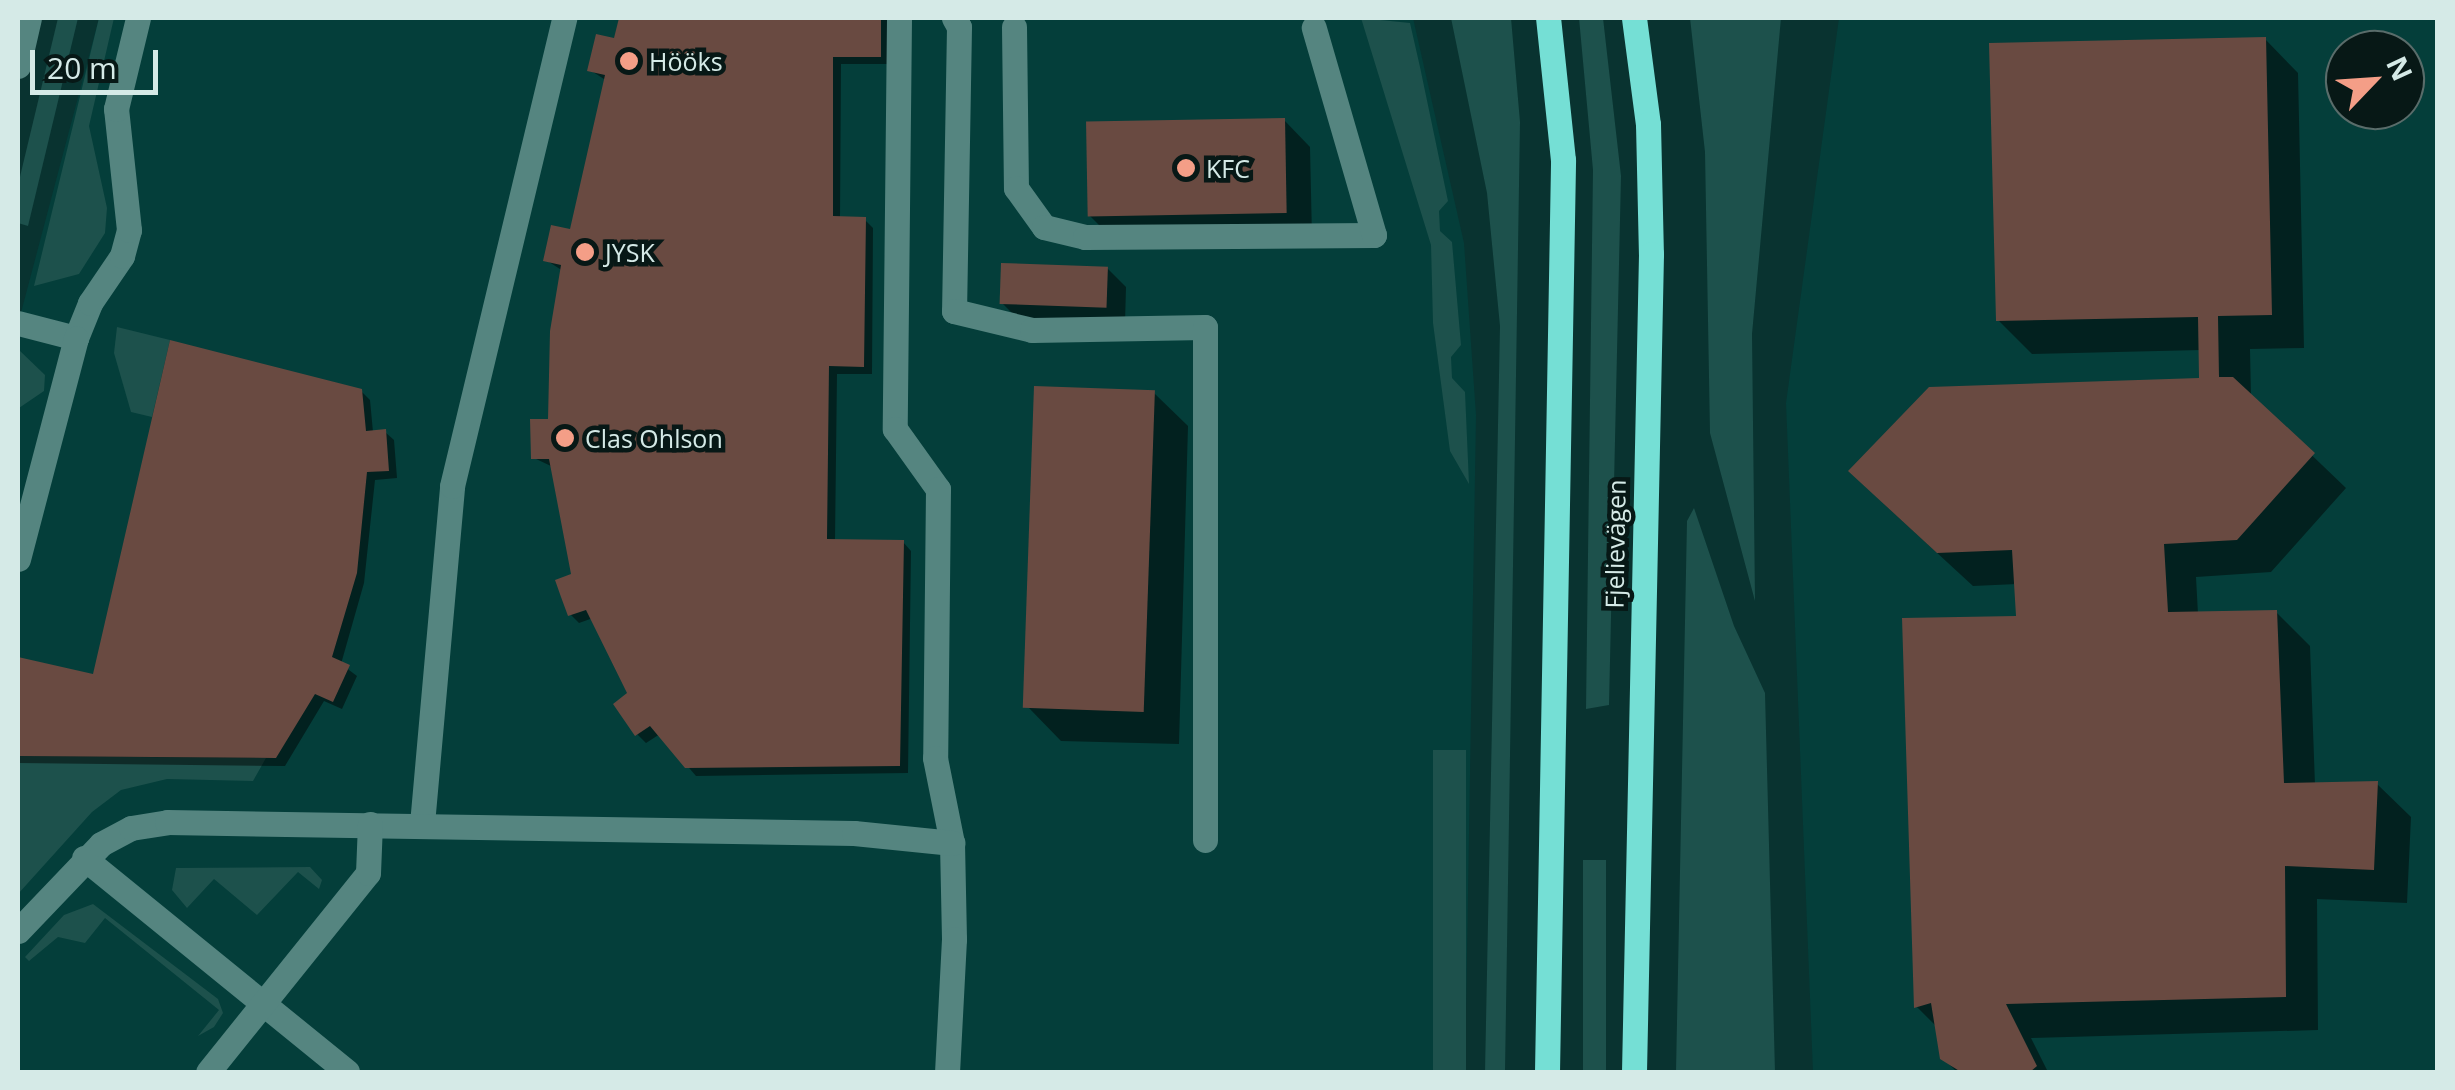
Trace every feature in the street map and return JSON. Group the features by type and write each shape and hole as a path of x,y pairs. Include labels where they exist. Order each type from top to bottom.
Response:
{"main road":[{"path":"1547,1072 1563,160 1548,18"},
{"name":"Fjelievägen","path":"1634,18 1648,124 1651,254 1634,1072"}],"street":[{"path":"18,66 30,18"},
{"path":"18,559 76,338 126,243 116,109 138,18"},
{"path":"422,824 452,486 564,18"},
{"path":"899,18 894,430 938,489 936,758 952,843 947,1072"},
{"path":"954,18 959,27 954,311 1032,330 1206,327 1205,840"},
{"path":"1014,27 1016,188 1044,227 1085,237 1374,235 1314,28"},
{"path":"18,323 76,338"},
{"path":"18,932 84,858 116,835 147,824 422,824 854,833 952,843"},
{"path":"208,1072 368,873 370,824"},
{"path":"84,858 347,1072"}],"shaded area":[{"path":"99,18 1413,18 1464,243 1476,415 1465,1072 18,1072 18,324"},
{"path":"1839,18 2437,18 2437,1072 1813,1072 1786,403"}],"green space":[{"path":"58,18 78,18 28,226 18,223 18,185"},
{"path":"99,18 114,18 89,126 107,208 105,233 79,274 34,286"},
{"path":"1361,18 1410,23 1448,201 1439,211 1440,231 1452,242 1461,345 1451,357 1452,378 1465,392 1469,484 1450,451 1433,323 1431,245"},
{"path":"1451,18 1511,18 1520,122 1505,1072 1485,1072 1500,326 1487,193"},
{"path":"1579,18 1603,18 1621,176 1609,705 1586,709 1593,170"},
{"path":"1690,18 1781,18 1752,334 1755,601 1710,433 1705,152"},
{"path":"117,327 170,340 152,417 131,412 114,353"},
{"path":"18,349 45,375 44,391 19,408"},
{"path":"1694,508 1734,626 1765,693 1775,1072 1676,1072 1687,521"},
{"path":"1433,750 1466,750 1466,1072 1433,1072"},
{"path":"18,756 266,758 253,781 167,779 121,790 92,812 18,894"},
{"path":"1583,860 1606,860 1606,1072 1583,1072"},
{"path":"310,867 322,880 319,889 298,872 257,915 214,879 187,908 172,890 176,868"},
{"path":"93,904 218,999 223,1013 214,1027 198,1036 219,1010 105,918 85,943 58,937 29,961 25,957 64,915"}],"building":[{"path":"619,18 881,18 881,57 833,57 833,216 866,217 864,367 829,366 827,539 904,540 900,766 685,768 650,726 635,736 613,704 627,693 586,610 568,616 555,580 571,574 549,459 531,459 530,419 548,419 550,331 561,265 543,261 551,225 570,229 605,75 587,71 596,34 614,38"},
{"path":"2266,37 2272,315 2218,316 2219,377 2233,377 2315,453 2237,540 2164,544 2168,612 2277,610 2284,783 2378,781 2374,870 2285,866 2286,997 2006,1004 2037,1066 2030,1072 1961,1072 1940,1059 1931,1003 1914,1008 1902,618 2016,616 2012,550 1937,553 1848,471 1929,387 2199,378 2198,317 1996,321 1989,43"},
{"name":"KFC","path":"1285,118 1287,213 1088,216 1086,121"},
{"path":"1001,263 1108,267 1107,308 1000,304"},
{"path":"170,340 362,389 366,431 386,429 389,471 367,472 357,573 332,657 350,665 333,702 315,694 276,758 18,756 18,657 93,674"},
{"path":"1034,386 1155,390 1144,712 1023,708"}],"place":[{"name":"Hööks","path":"629,61"},
{"name":"KFC","path":"1186,168"},
{"name":"JYSK","path":"585,252"},
{"name":"Clas Ohlson","path":"565,438"}]}
